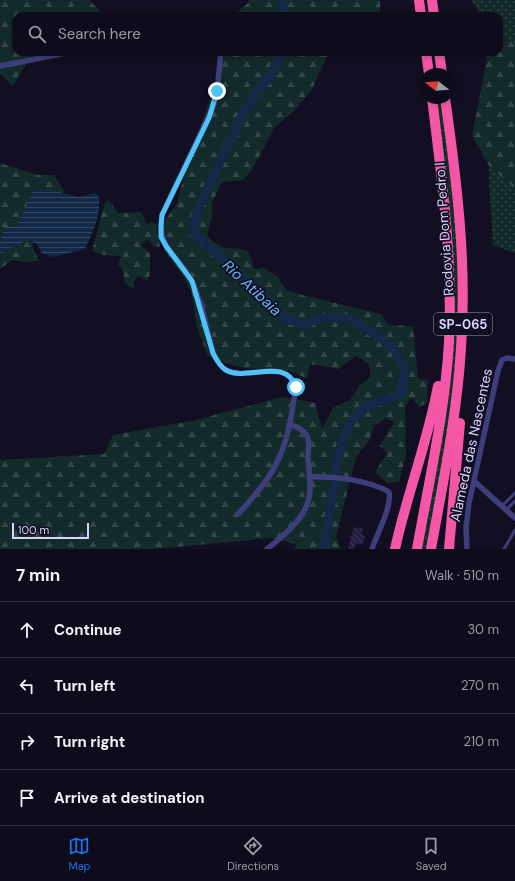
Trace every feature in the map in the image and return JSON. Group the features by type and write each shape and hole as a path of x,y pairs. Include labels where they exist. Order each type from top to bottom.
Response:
{"highway":[{"path":"419,0 420,12"},
{"path":"432,0 434,12"},
{"path":"427,56 428,68"},
{"path":"440,56 441,68"},
{"name":"Rodovia Dom Pedro I","path":"417,549 444,385 449,344 450,290 447,218 433,104"},
{"name":"Rodovia Dom Pedro I","path":"431,549 449,452 460,370 463,289 461,224 446,104"},
{"path":"449,549 466,341 467,299 461,224"},
{"path":"395,549 401,520 426,439 436,399 450,290"}],"street":[{"path":"0,66 51,56"},
{"path":"220,56 213,107 162,215 161,237 192,281 213,353 218,363 225,370 233,373 258,371 283,373 294,380 296,387 285,443 278,460 257,493 239,513"},
{"name":"Alameda das Nascentes","path":"468,549 466,528 474,481 498,371 502,360 508,358 515,359"},
{"path":"267,549 294,524 304,512 310,497 311,477 308,458 309,442 305,434 289,424"},
{"path":"311,477 322,476 348,480 381,487 389,492 390,499 388,509 372,549"},
{"path":"474,481 515,518"}],"lane":[{"path":"504,508 515,493"},
{"path":"504,508 515,501"},
{"path":"504,549 515,530"}],"green space":[{"path":"0,0 89,0 101,12 12,12 12,56 31,56 13,86 0,74"},
{"path":"248,0 380,0 380,12 238,12 249,2"},
{"path":"471,0 515,0 515,43 503,38 503,12 479,12"},
{"path":"503,38 515,43 515,189 489,166 472,135 487,58 485,56 503,56"},
{"path":"225,56 327,56 311,91 294,111 274,128 252,170 243,180 222,182 212,203 212,216 207,235 218,245 228,248 237,248 249,252 254,269 264,268 278,277 285,289 298,294 381,314 388,325 413,326 418,378 428,380 427,403 419,407 411,397 405,408 406,454 399,482 387,483 375,472 387,453 380,446 394,422 386,418 374,426 369,441 356,457 336,536 341,549 294,549 296,544 271,538 153,549 0,549 0,460 104,454 113,435 196,420 282,397 315,403 322,429 333,408 350,400 360,385 371,377 369,364 356,356 338,369 310,364 307,379 298,374 282,370 236,366 208,356 197,328 192,294 184,278 164,250 163,230 166,219 177,204 184,176"},
{"path":"436,104 443,104 460,260 456,382 428,549 421,549 441,440 453,260 450,210"},
{"path":"0,163 38,175 54,175 64,191 32,246 39,261 25,262 12,260 0,269"},
{"path":"489,166 515,189 515,253 493,245"},
{"path":"109,200 118,213 141,212 147,224 152,222 156,224 160,247 153,246 147,239 141,245 150,254 150,274 147,281 138,276 134,281 134,287 131,288 125,283 122,267 118,266 121,256 103,255 92,251 105,202"}],"water":[{"path":"33,190 49,190 79,197 95,193 99,196 98,217 85,249 53,257 41,253 38,245 26,238 19,246 9,248 2,255 0,252 0,242 5,227 17,227"}],"building":[{"path":"354,527 363,529 362,535 365,536 362,545 356,543 354,549 348,549"}],"waterway":[{"name":"Rio Atibaia","path":"280,0 283,5 284,12"},
{"name":"Rio Atibaia","path":"279,56 271,74 245,109 196,213 194,234 263,295 285,319 303,324 327,317 351,319 391,345 405,368 402,393 363,408 351,422 342,441 324,549"}],"route":[{"path":"217,91 209,118 162,215 161,237 166,246 185,270 197,292 213,353 218,363 225,370 233,373 240,374 258,371 283,373 294,380 296,387"}]}
